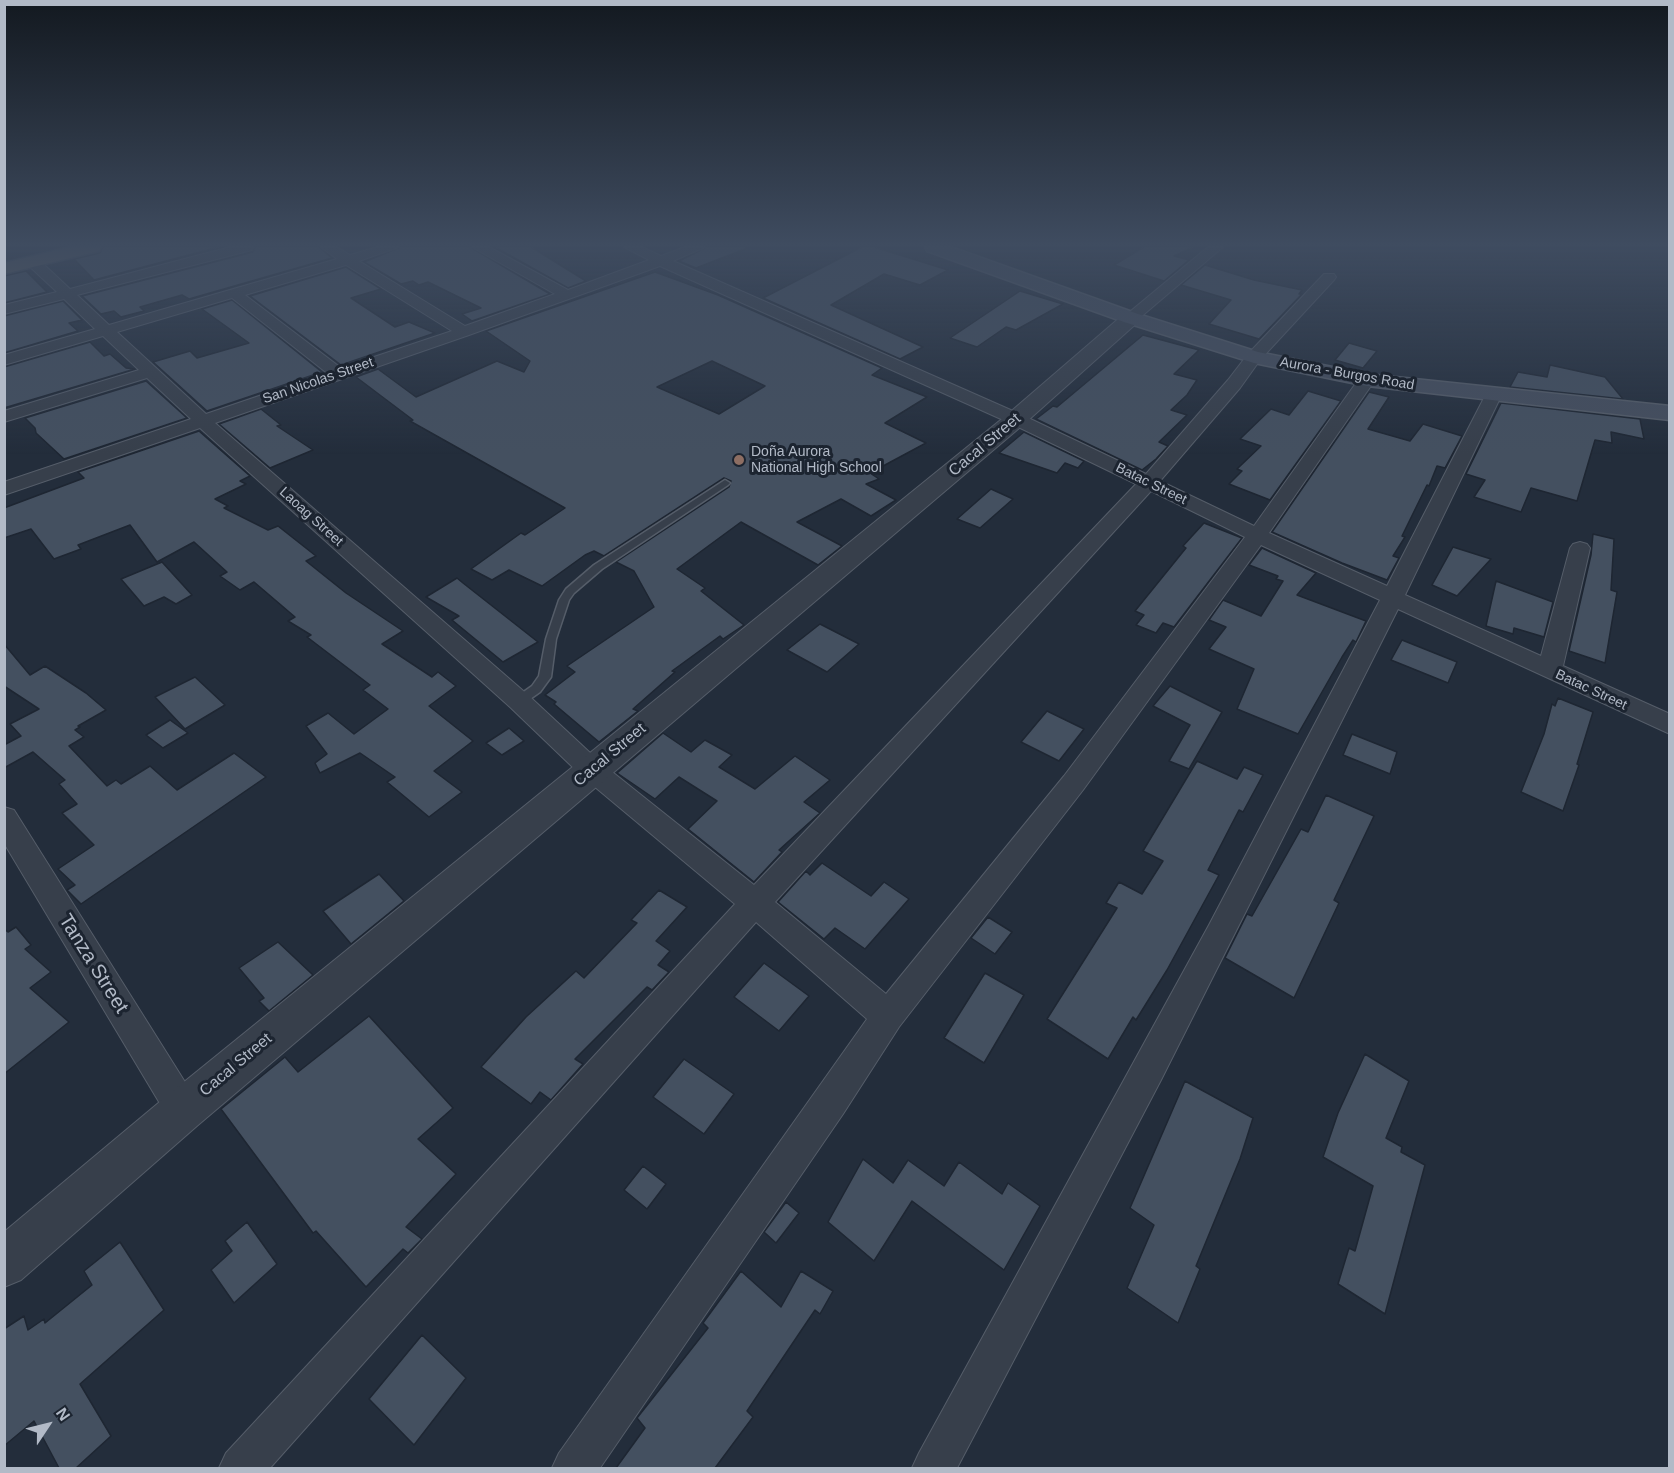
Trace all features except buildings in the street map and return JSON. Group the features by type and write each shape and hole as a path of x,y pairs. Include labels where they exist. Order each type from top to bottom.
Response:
{"main road":[{"name":"Aurora - Burgos Road","path":"1125,316 1254,357 1367,380 1670,413"}],"street":[{"name":"Laoag Street","path":"90,316 203,421 519,701 592,770 755,903 888,1016"},
{"path":"4,360 157,316"},
{"path":"263,316 337,374"},
{"path":"438,316 464,332"},
{"name":"San Nicolas Street","path":"4,489 509,316"},
{"name":"Batac Street","path":"783,316 1016,419 1259,536 1670,725"},
{"name":"Cacal Street","path":"4,1263 183,1110 1016,419 1134,316"},
{"path":"241,1468 755,903 1148,483 1234,384 1254,357 1293,316"},
{"path":"4,417 149,372"},
{"path":"574,1468 825,1112 888,1016 994,888 1259,536 1367,380"},
{"path":"934,1468 1077,1204 1394,598 1494,394"},
{"path":"1550,671 1562,614 1580,548"},
{"name":"Tanza Street","path":"9,836 183,1110"}],"lane":[{"path":"519,701 536,689 545,677 557,617 570,591 598,567 725,483"}],"place":[{"name":"Doña Aurora National High School","path":"739,460"}]}
